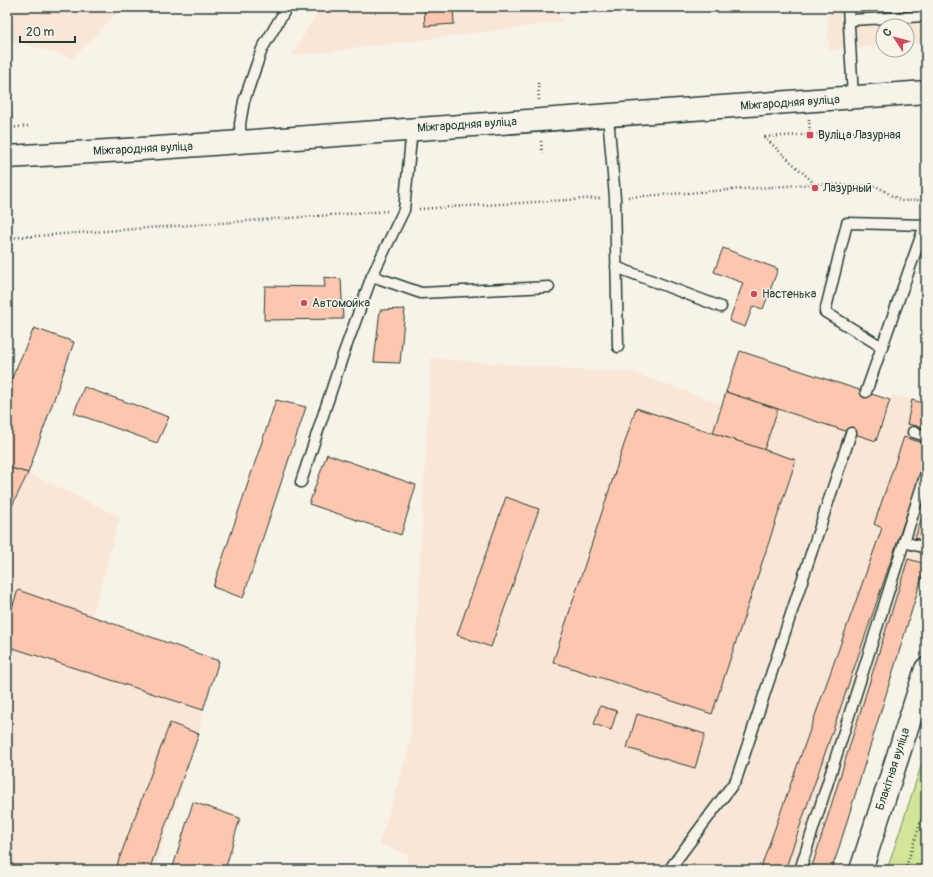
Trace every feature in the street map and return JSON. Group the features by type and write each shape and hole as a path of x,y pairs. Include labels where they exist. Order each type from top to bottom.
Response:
{"main road":[{"name":"Міжгародняя вуліца","path":"7,157 241,143 412,129 926,92"},
{"name":"Блакітная вуліца","path":"861,870 926,669"}],"lane":[{"path":"241,143 240,124 244,101 262,49 287,7"},
{"path":"848,7 853,98"},
{"path":"849,20 926,16"},
{"path":"608,116 615,198 618,347"},
{"path":"300,482 343,355 372,276 404,210 412,129"},
{"path":"866,392 926,224 847,223 825,312 882,347"},
{"path":"616,266 722,306"},
{"path":"372,276 421,294 549,287"},
{"path":"913,432 926,436"},
{"path":"669,870 736,780 851,433"},
{"path":"800,870 926,473"},
{"path":"904,542 926,548"}],"path":[{"path":"538,83 539,101"},
{"path":"7,128 28,126"},
{"path":"855,132 764,138 815,184 876,186 901,201 926,200"},
{"path":"542,140 542,153"},
{"path":"905,870 926,806"}],"shaded area":[{"path":"7,7 123,7 73,58 7,39"},
{"path":"320,7 552,7 562,22 292,56"},
{"path":"827,7 926,7 926,42 915,43 915,18 875,18 875,47 829,50"},
{"path":"740,351 890,400 892,394 926,404 926,564 831,870 760,870 761,866 750,864 748,870 403,870 409,855 379,844 410,745 431,358 576,370 627,371 722,404"},
{"path":"7,467 28,473 120,517 92,616 219,661 203,710 199,734 154,870 7,870"}],"green space":[{"path":"926,751 926,870 887,870"}],"building":[{"path":"424,7 453,7 454,24 425,26"},
{"path":"10,101 12,119 7,120 7,102"},
{"name":"Настенька","path":"723,248 778,269 763,309 753,306 745,327 729,321 743,283 714,272"},
{"name":"Автомойка","path":"324,277 341,279 343,319 264,320 265,286 325,287"},
{"path":"405,309 400,363 374,362 380,310"},
{"path":"34,328 74,342 28,473 7,467 7,389"},
{"path":"740,351 890,400 876,441 726,392"},
{"path":"84,387 169,417 157,443 74,413"},
{"path":"726,392 778,409 764,450 713,433"},
{"path":"276,400 306,407 243,598 213,587"},
{"path":"912,400 926,404 926,428 907,424"},
{"path":"636,408 796,460 712,714 553,662"},
{"path":"904,437 926,444 926,458 785,870 760,870 882,528 874,524"},
{"path":"327,454 416,485 401,535 309,504"},
{"path":"7,467 28,473 7,516"},
{"path":"506,497 539,509 491,647 457,635"},
{"path":"926,505 926,542 915,538"},
{"path":"908,559 926,564 837,854 831,870 811,870"},
{"path":"18,590 219,661 203,710 7,646 7,623"},
{"path":"600,706 617,711 611,730 594,724"},
{"path":"637,714 705,734 695,768 627,748"},
{"path":"170,723 199,734 149,870 115,870"},
{"path":"193,802 240,818 225,870 172,870"}],"place":[{"name":"Вуліца Лазурная","path":"810,135"},
{"name":"Лазурный","path":"815,188"},
{"name":"Настенька","path":"754,294"},
{"name":"Автомойка","path":"304,303"}]}
